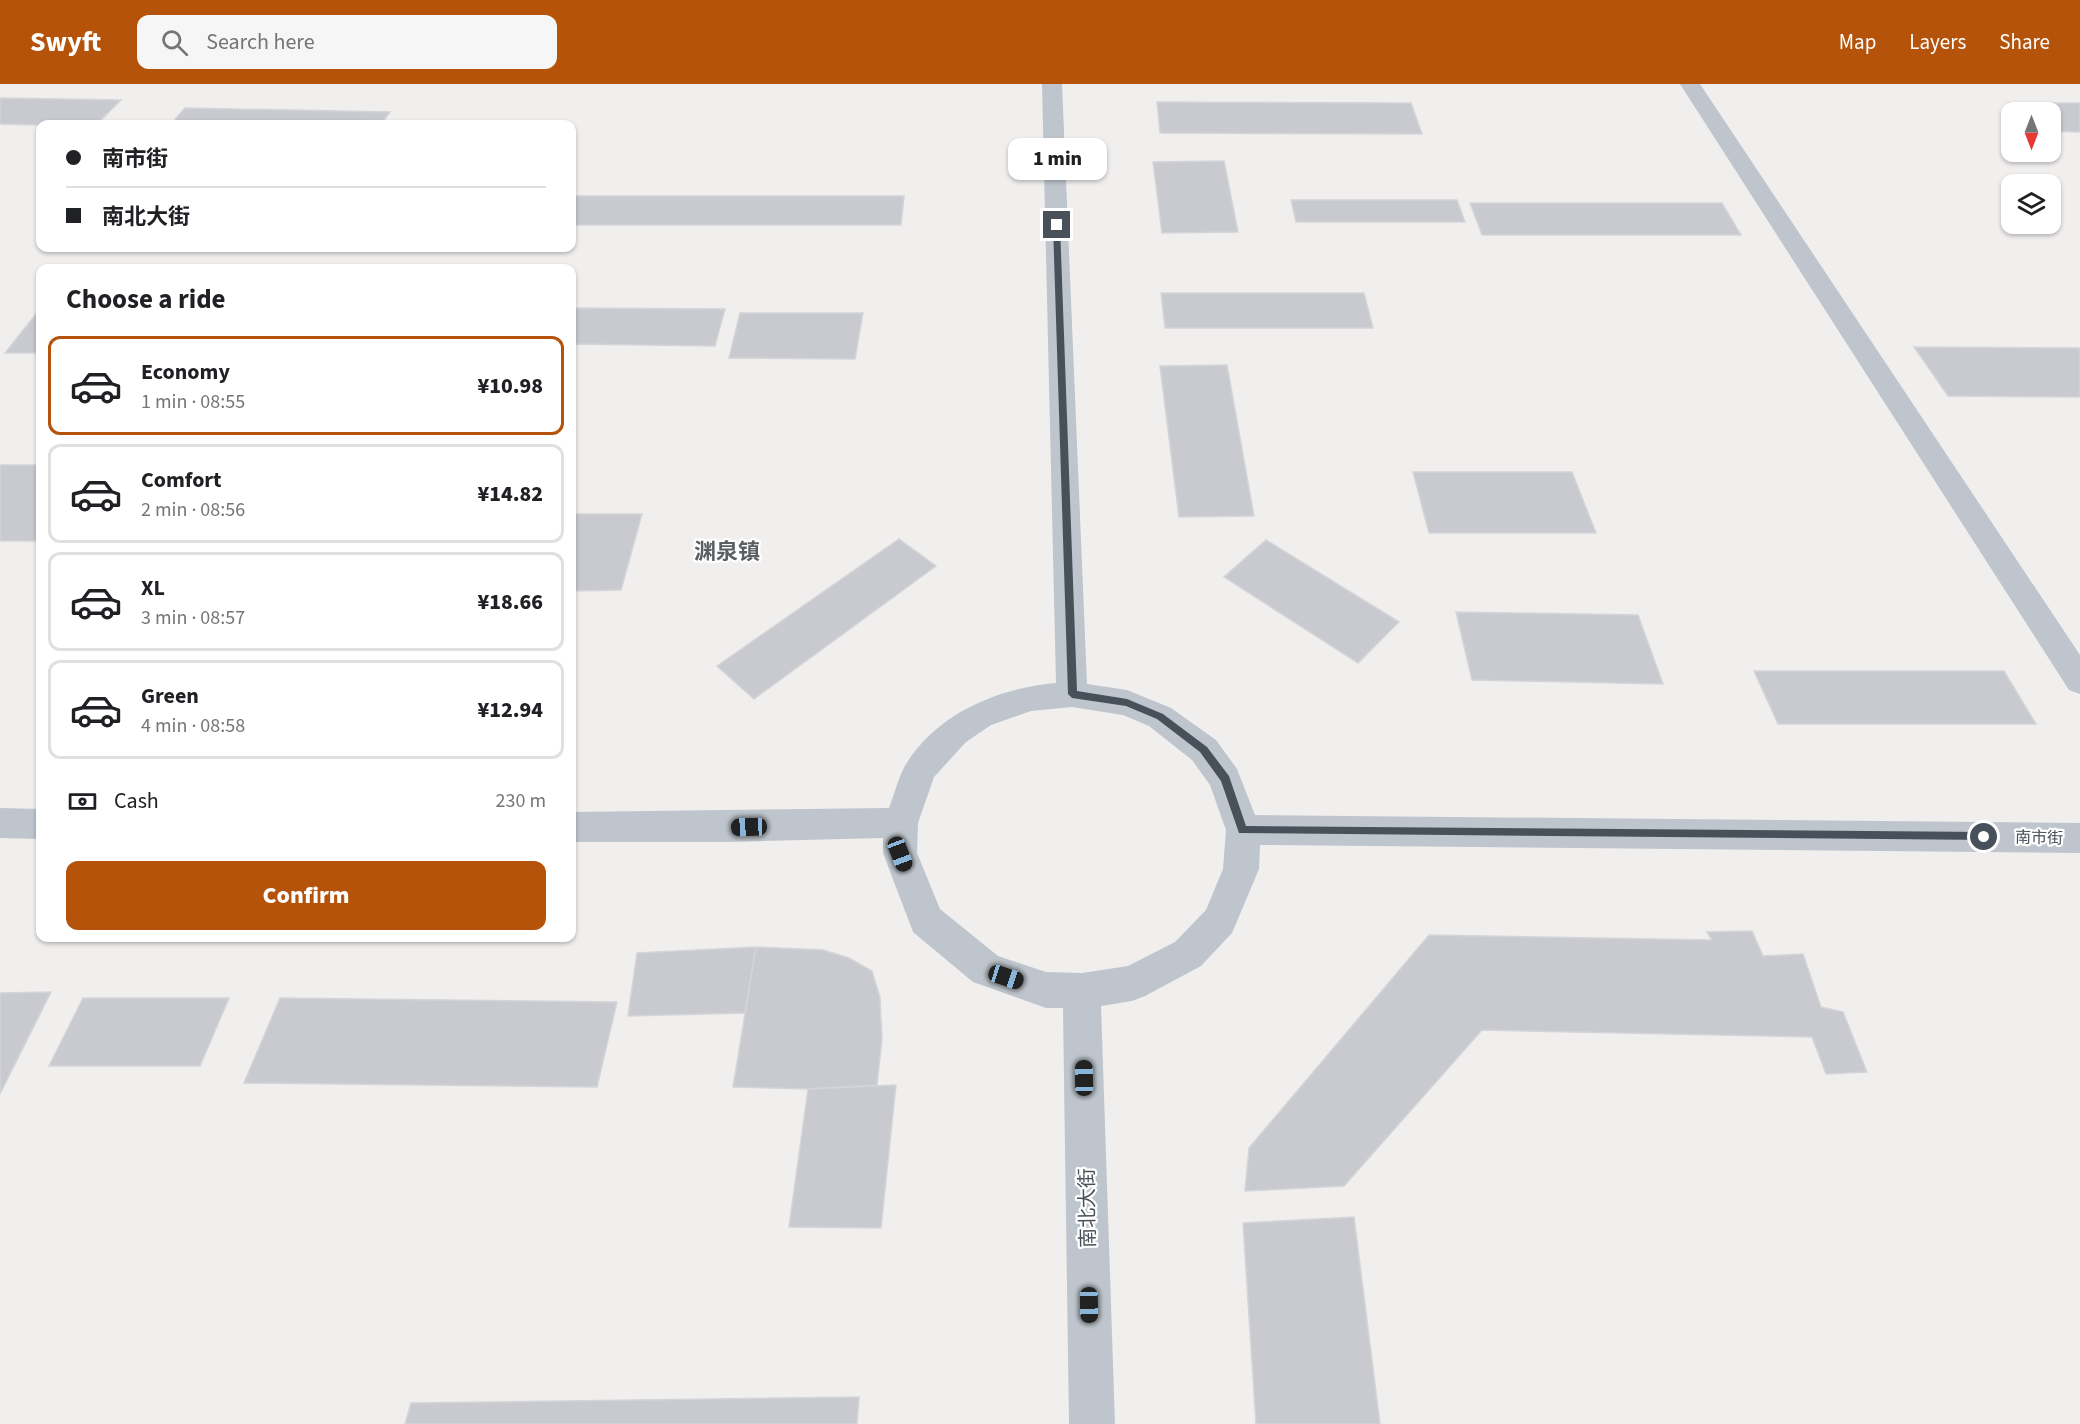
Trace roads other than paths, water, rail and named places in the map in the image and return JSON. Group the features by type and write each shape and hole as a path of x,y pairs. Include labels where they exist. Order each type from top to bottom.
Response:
{"street":[{"path":"1052,84 1072,694"},
{"path":"1690,84 2080,681"},
{"path":"1072,694 1127,703 1149,712 1160,717 1204,750 1225,779 1243,830 1241,869 1219,921 1188,954 1132,983 1082,991 1046,990 986,970 926,920 900,854 901,823 920,770 954,733 980,716 1030,698 1072,694"},
{"path":"0,823 36,824"},
{"path":"576,827 727,828 901,823"},
{"name":"南市街","path":"1243,830 2080,838"},
{"name":"南北大街","path":"1082,991 1092,1424"}],"district":[{"name":"渊泉镇","path":"727,551"}]}
